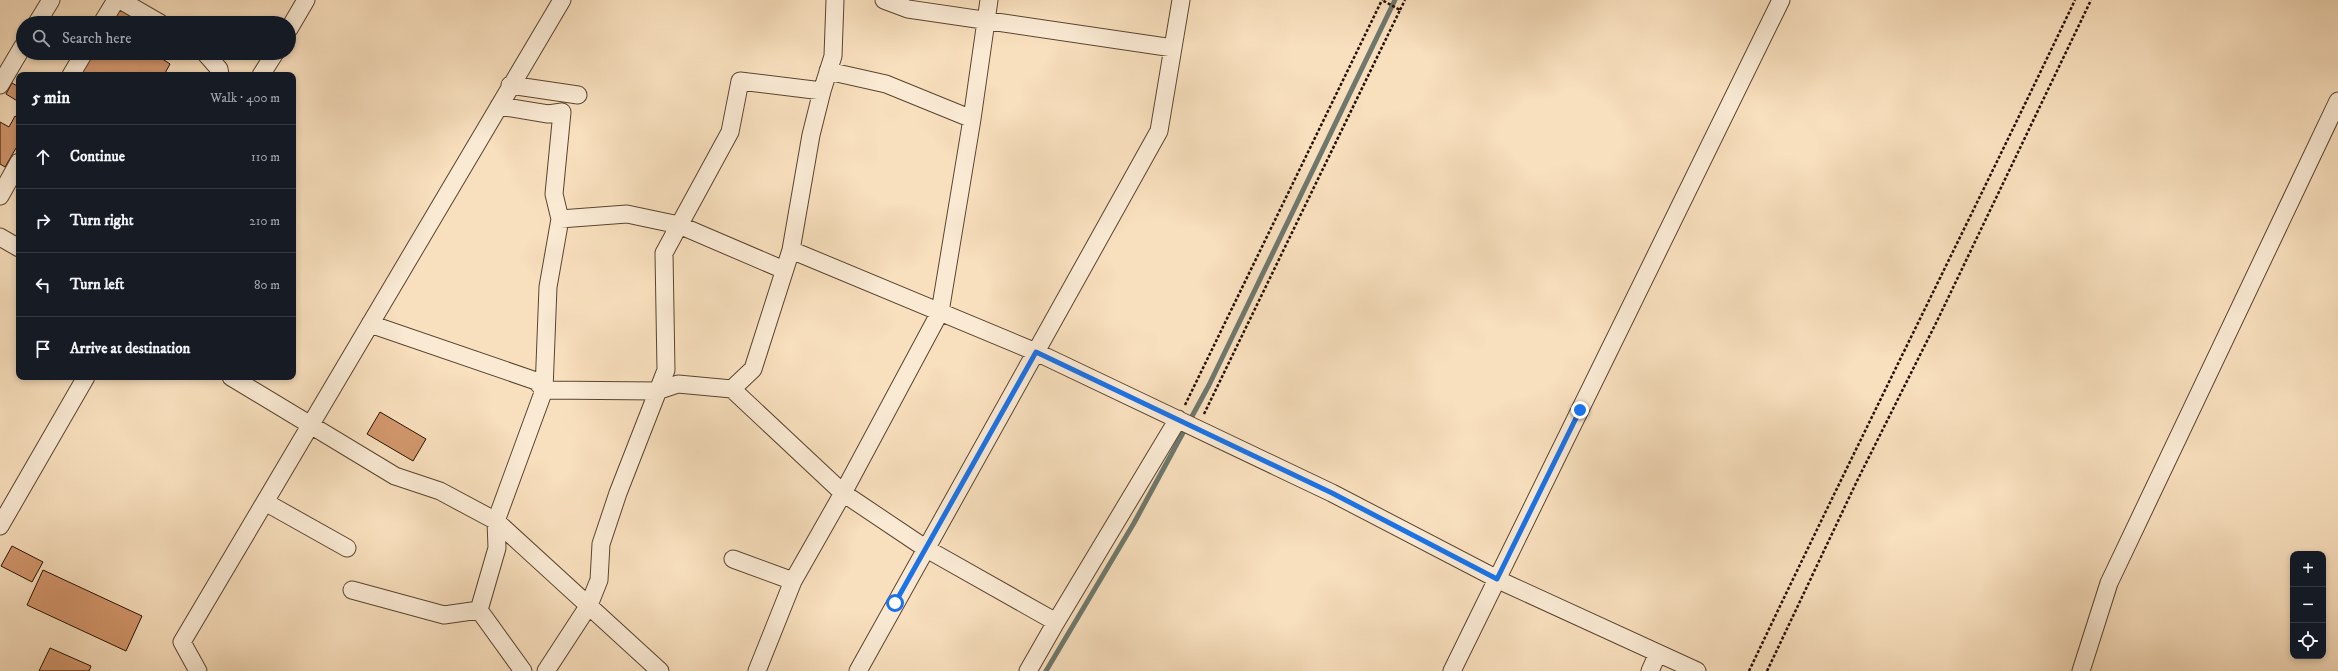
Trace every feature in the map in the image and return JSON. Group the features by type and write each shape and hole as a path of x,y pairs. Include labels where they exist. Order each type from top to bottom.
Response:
{"street":[{"path":"41,16 51,0"},
{"path":"106,16 116,0"},
{"path":"120,0 148,16"},
{"path":"296,17 306,0"},
{"path":"198,671 182,642 510,85 562,0"},
{"path":"732,389 753,369 791,250 811,135 822,91 833,56 834,0"},
{"path":"884,0 986,21 1173,48"},
{"path":"757,671 793,581 843,493 940,312 972,119 989,0"},
{"path":"858,671 925,548 1159,131 1180,0"},
{"path":"1452,671 1781,0"},
{"path":"0,84 16,58"},
{"path":"73,72 80,60"},
{"path":"211,60 219,69 220,72"},
{"path":"264,72 270,60"},
{"path":"828,71 886,84 972,119"},
{"path":"546,671 588,605 599,580 601,544 618,493 666,370 664,253 730,132 740,81 822,91"},
{"path":"510,85 578,95"},
{"path":"479,610 496,548 496,521 544,390 548,287 560,219 554,194 562,112 548,114 498,106"},
{"path":"2081,671 2109,584 2336,112"},
{"path":"0,196 16,167"},
{"path":"560,219 628,214 678,225 784,270"},
{"path":"0,237 16,246"},
{"path":"791,250 1036,352 1332,493 1497,579 1696,671"},
{"path":"370,324 536,381 544,390 658,391 678,384 732,389 843,493 925,548 1056,622"},
{"path":"0,526 84,380"},
{"path":"236,380 395,476 440,491 496,521 660,671"},
{"path":"1028,671 1178,419"},
{"path":"265,502 346,548"},
{"path":"733,559 793,581"},
{"path":"352,590 444,615 479,610"},
{"path":"479,610 523,671"},
{"path":"1650,671 1658,653"}],"path":[{"path":"1178,419 1382,0 1400,10"},
{"path":"1197,429 1405,0"},
{"path":"1749,671 1845,469 1968,223 2075,0"},
{"path":"1767,671 1844,508 1937,322 2091,0"}],"building":[{"path":"117,7 132,16 112,16"},
{"path":"86,60 164,60 170,64 166,72 79,72"},
{"path":"12,83 16,85 16,100 6,94"},
{"path":"15,116 16,148 5,167 0,164 0,122 9,127"},
{"path":"380,412 426,439 413,461 367,434"},
{"path":"12,546 43,562 32,582 1,566"},
{"path":"43,570 142,616 126,651 27,605"},
{"path":"50,648 91,666 89,671 39,671"}],"waterway":[{"path":"1046,671 1134,523 1209,385 1395,0"}],"route":[{"path":"895,603 1036,352 1332,493 1497,579 1580,410"}]}
